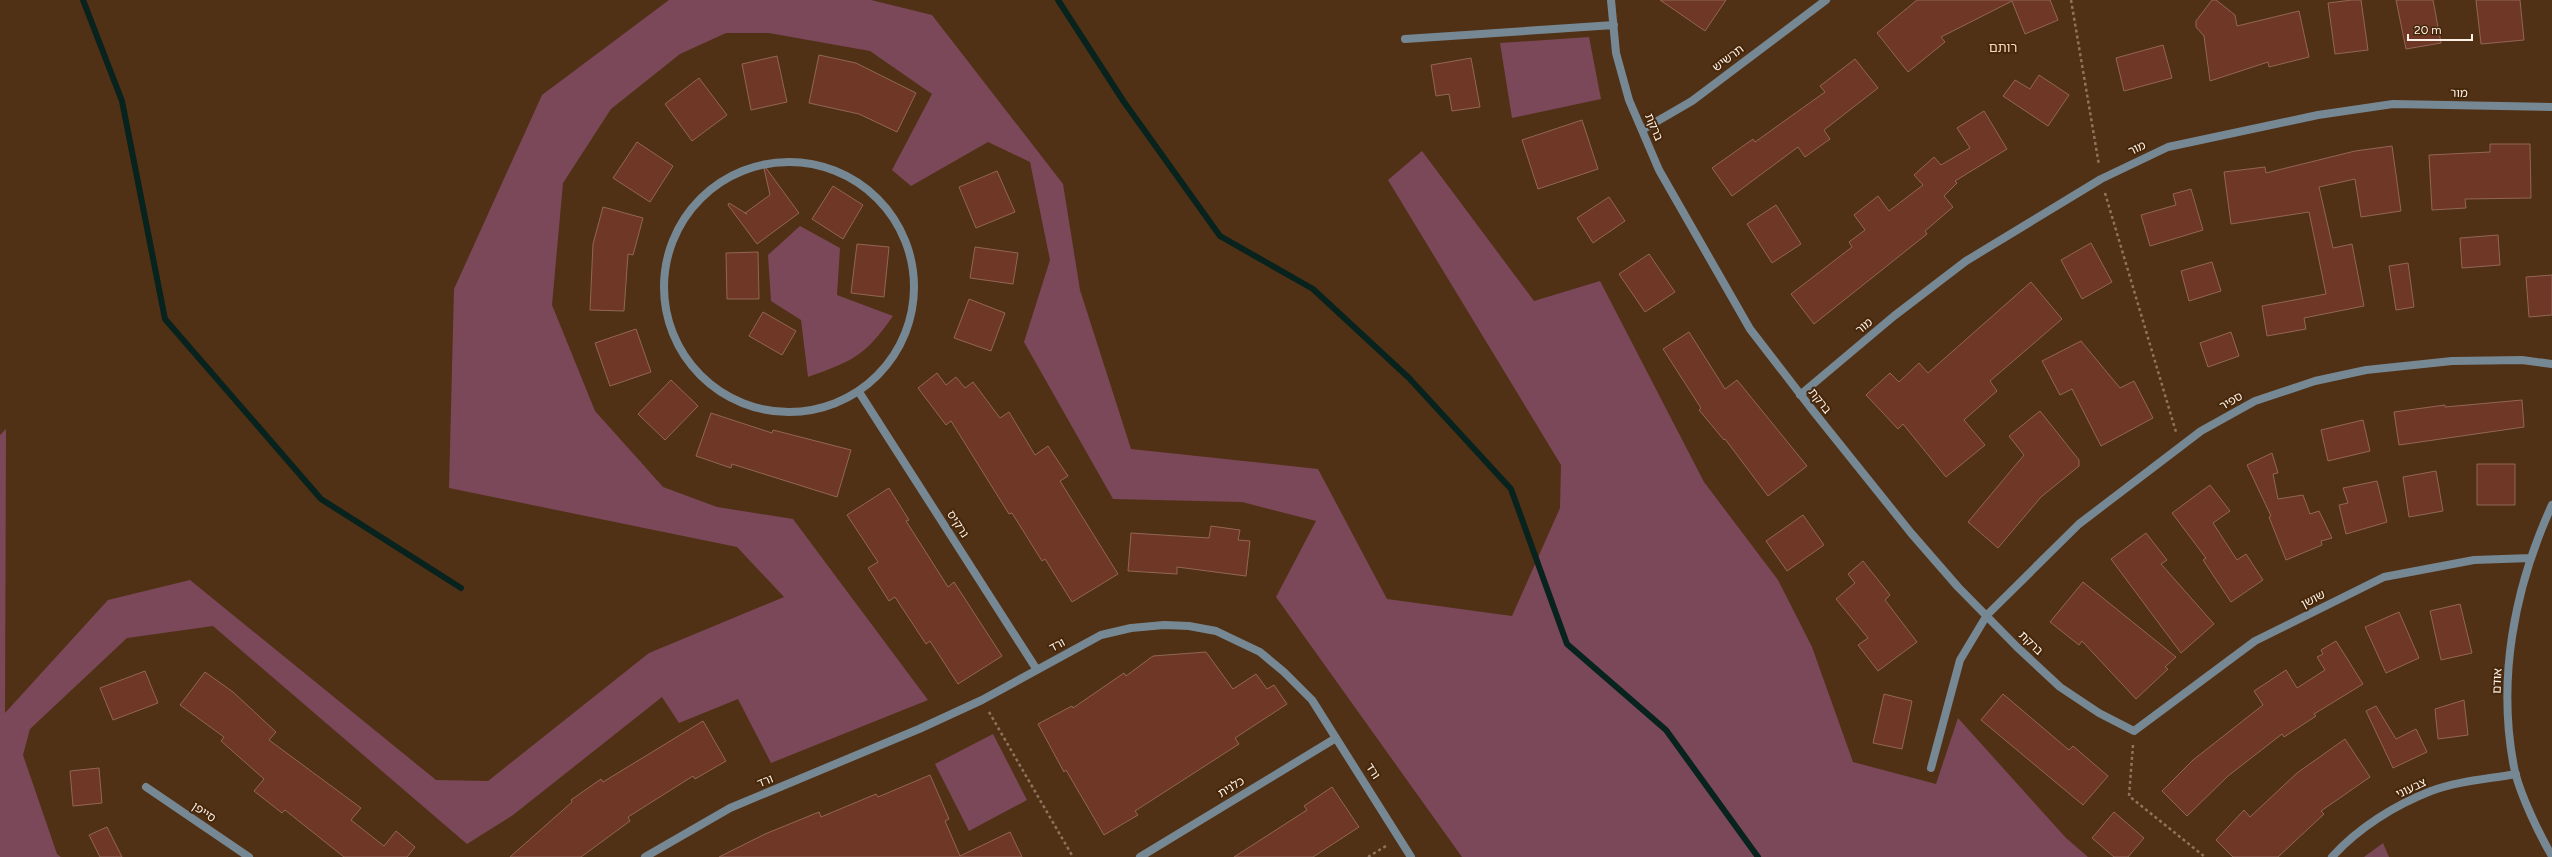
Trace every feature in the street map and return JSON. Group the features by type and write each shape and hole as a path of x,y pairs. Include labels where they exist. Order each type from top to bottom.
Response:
{"street":[{"name":"ברקת","path":"1611,0 1616,53 1629,100 1659,170 1750,329 1800,395 1911,533 1958,587 2017,647 2060,687 2099,713 2134,731"},
{"name":"תרשיש","path":"1642,130 1692,101 1826,0"},
{"path":"1405,39 1614,24"},
{"name":"מור","path":"1800,395 1894,316 1966,262 2101,179 2168,147 2318,115 2393,104 2552,107"},
{"path":"769,162 812,162 852,177 884,204 906,240 915,282 910,324 890,362 859,392 822,409 782,413 742,404 707,383 681,352 666,315 664,274 674,235 697,201 729,176 769,162"},
{"name":"ספיר","path":"1931,768 1960,660 1987,615 2079,524 2201,431 2255,401 2315,381 2366,370 2452,361 2522,360 2552,364"},
{"name":"נרקיס","path":"859,392 1037,670"},
{"name":"אודם","path":"2552,505 2522,583 2511,634 2508,724 2516,774 2541,837 2552,856"},
{"name":"שושן","path":"2134,731 2255,641 2384,577 2474,560 2531,558"},
{"name":"ורד","path":"645,857 730,808 920,729 982,700 1101,635 1131,628 1164,625 1189,626 1216,631 1260,652 1284,672 1312,700 1411,857"},
{"name":"כלנית","path":"1140,857 1336,738"},
{"name":"צבעוני","path":"2332,857 2347,840 2383,816 2420,796 2432,791 2516,774"},
{"name":"סייפן","path":"146,787 249,857"}],"path":[{"path":"2071,0 2101,179 2180,446"},
{"path":"982,700 1073,857"},
{"path":"2134,731 2129,796 2205,857"},
{"path":"1368,857 1400,838"}],"shaded area":[{"path":"669,0 871,0 932,15 1063,184 1080,290 1131,449 1318,469 1387,599 1512,616 1560,508 1561,465 1388,180 1422,151 1534,301 1600,281 1704,482 1778,580 1812,647 1853,762 1936,784 1958,718 2066,838 2088,857 1462,857 1276,597 1316,521 1242,502 1113,499 1024,342 1050,260 1030,162 988,142 911,186 892,170 932,94 870,51 769,33 726,33 680,54 611,109 563,183 552,305 595,411 663,487 717,507 793,519 928,700 771,763 738,699 679,723 662,697 513,815 467,844 213,626 127,638 30,729 23,755 57,854 61,857 0,857 0,435 6,429 5,713 108,600 190,580 436,780 488,781 649,653 784,597 737,547 449,488 454,289 542,95"},
{"path":"1589,37 1601,99 1512,118 1500,43"},
{"path":"800,226 840,248 837,295 893,316 866,349 857,356 808,377 801,320 771,301 768,255"},
{"path":"993,734 1027,800 969,831 935,764"},
{"path":"2383,843 2389,857 2364,857"}],"building":[{"path":"1660,0 1726,0 1705,31"},
{"path":"1917,0 2050,0 2058,20 2025,34 2012,1 1941,37 1945,42 1908,72 1877,33"},
{"path":"2212,0 2216,0 2235,15 2237,26 2299,11 2309,57 2269,67 2268,62 2210,81 2204,36 2196,27 2196,21"},
{"path":"2361,0 2368,50 2335,54 2328,3"},
{"path":"2396,0 2433,0 2441,43 2406,49"},
{"path":"2476,0 2520,0 2524,40 2481,44"},
{"path":"2163,45 2172,78 2124,91 2116,58"},
{"path":"819,55 856,63 916,93 897,132 859,114 809,103"},
{"path":"777,56 787,102 751,110 742,64"},
{"path":"1471,58 1480,107 1452,111 1449,94 1436,96 1431,65"},
{"path":"1855,59 1878,88 1824,130 1830,139 1805,157 1798,147 1732,196 1712,168 1753,139 1755,142 1825,92 1820,86"},
{"path":"2039,75 2069,95 2048,126 2003,96 2015,80 2030,89"},
{"path":"699,78 727,115 692,141 665,104"},
{"path":"1984,111 2007,149 1955,181 1957,183 1944,196 1953,207 1925,231 1927,234 1814,324 1791,294 1852,247 1849,242 1865,230 1854,215 1878,196 1889,211 1923,185 1914,175 1934,157 1941,165 1970,148 1957,128"},
{"path":"1582,120 1598,169 1538,189 1522,140"},
{"path":"637,142 673,166 650,202 613,178"},
{"path":"2490,144 2530,144 2531,198 2465,199 2466,208 2432,210 2429,155 2490,152"},
{"path":"2392,146 2401,211 2361,217 2355,179 2319,187 2333,248 2352,244 2364,306 2304,318 2306,329 2267,336 2262,306 2326,294 2309,212 2231,224 2224,172 2265,167 2266,173 2355,151"},
{"path":"763,164 799,213 757,244 728,205 729,203 745,213 770,195"},
{"path":"997,171 1015,212 976,228 959,187"},
{"path":"833,186 863,205 843,239 812,219"},
{"path":"2191,189 2203,230 2150,246 2141,215 2176,205 2173,194"},
{"path":"1609,197 1625,221 1593,243 1577,218"},
{"path":"1776,205 1801,244 1772,263 1747,224"},
{"path":"603,207 643,218 633,255 628,254 624,311 590,310 593,244"},
{"path":"2498,235 2500,265 2462,268 2460,238"},
{"path":"2091,243 2112,282 2082,299 2061,260"},
{"path":"857,244 889,247 884,297 851,293"},
{"path":"975,247 1018,253 1013,284 970,278"},
{"path":"758,252 759,299 727,299 726,253"},
{"path":"1649,254 1675,292 1645,312 1619,274"},
{"path":"2212,262 2221,291 2189,301 2181,271"},
{"path":"2408,263 2414,307 2396,310 2389,266"},
{"path":"2552,275 2552,315 2529,317 2526,277"},
{"path":"2031,282 2062,319 1990,381 1997,391 1964,420 1985,445 1946,477 1903,424 1898,429 1866,395 1890,373 1899,382 1919,363 1928,373"},
{"path":"969,299 1005,313 991,351 954,338"},
{"path":"763,312 796,331 782,355 749,336"},
{"path":"636,329 651,372 610,386 595,343"},
{"path":"1689,332 1725,389 1737,380 1807,466 1768,496 1725,439 1724,440 1699,410 1701,408 1663,349"},
{"path":"2231,332 2239,356 2208,367 2200,343"},
{"path":"2081,341 2120,388 2134,381 2153,418 2101,446 2072,389 2060,395 2042,361"},
{"path":"937,373 946,385 956,377 965,388 973,382 1000,418 1009,412 1035,455 1048,446 1068,476 1060,481 1118,574 1072,602 1045,559 1042,561 1012,513 1009,514 951,421 946,425 918,388"},
{"path":"671,380 698,406 665,440 638,414"},
{"path":"2522,400 2524,427 2399,445 2394,412 2445,405 2445,407"},
{"path":"2040,411 2079,460 2079,466 2041,497 1998,548 1968,522 2024,455 2009,436"},
{"path":"711,413 772,433 773,430 851,450 837,497 732,464 731,468 696,456"},
{"path":"2363,420 2370,451 2328,461 2321,430"},
{"path":"2272,453 2278,473 2273,474 2278,499 2303,495 2310,514 2319,511 2332,538 2321,541 2322,545 2286,560 2269,517 2271,516 2247,465"},
{"path":"2477,464 2515,464 2515,505 2477,505"},
{"path":"2436,471 2443,511 2409,517 2403,477"},
{"path":"2377,481 2387,522 2346,534 2339,505 2348,503 2343,488"},
{"path":"2210,485 2230,511 2213,523 2237,560 2246,554 2263,580 2231,602 2203,560 2206,558 2172,513"},
{"path":"889,488 909,520 906,521 948,587 954,582 1002,656 958,684 930,641 926,644 895,597 889,601 868,568 878,562 847,515"},
{"path":"1803,515 1824,545 1787,571 1766,541"},
{"path":"1211,526 1240,530 1238,540 1250,541 1246,576 1177,567 1177,574 1128,571 1131,533 1209,538"},
{"path":"2146,533 2167,560 2161,564 2214,624 2181,653 2111,559"},
{"path":"1863,561 1890,595 1885,600 1917,642 1878,671 1858,645 1868,638 1836,599 1855,583 1848,574"},
{"path":"2083,582 2176,657 2165,667 2168,669 2136,699 2082,641 2079,645 2050,622"},
{"path":"2460,604 2472,653 2441,660 2430,611"},
{"path":"2399,612 2419,658 2386,673 2365,627"},
{"path":"2336,641 2363,684 2314,714 2316,716 2284,737 2282,734 2228,776 2187,816 2162,791 2193,760 2263,705 2254,691 2286,670 2297,688 2325,670 2317,657 2323,654 2321,650"},
{"path":"1206,652 1233,689 1256,674 1267,689 1274,685 1287,704 1235,738 1239,744 1135,811 1138,815 1104,835 1066,770 1064,772 1038,724 1072,706 1073,708 1124,673 1126,676 1153,656"},
{"path":"145,671 158,703 113,720 100,688"},
{"path":"205,672 233,692 276,732 269,740 361,808 351,820 384,846 396,831 415,847 407,857 344,857 285,810 282,813 254,791 264,779 221,741 224,737 180,705"},
{"path":"1884,694 1912,701 1902,749 1873,743"},
{"path":"2003,694 2069,750 2073,746 2108,776 2083,805 1981,720"},
{"path":"2464,700 2468,735 2438,739 2435,709"},
{"path":"2376,706 2396,739 2416,729 2427,752 2393,768 2366,711"},
{"path":"703,721 726,761 695,779 693,776 628,817 630,821 581,857 510,857 572,802 571,800 601,779 603,782"},
{"path":"2345,739 2370,777 2321,811 2324,814 2278,857 2233,857 2216,840 2244,810 2250,817 2297,773"},
{"path":"99,768 102,803 73,806 70,771"},
{"path":"930,775 949,819 945,821 960,856 1010,832 1022,857 719,857 765,834 819,812 821,817 876,794 878,797"},
{"path":"1332,787 1359,827 1313,857 1234,857 1307,810 1304,806"},
{"path":"2114,812 2144,838 2128,857 2114,857 2092,838"},
{"path":"107,827 122,857 100,857 89,835"}],"waterway":[{"path":"83,0 122,101 165,319 321,499 461,588"},
{"path":"1058,0 1124,102 1220,236 1313,289 1409,378 1511,489 1567,644 1666,730 1758,857"}],"district":[{"name":"רותם","path":"2003,47"}]}
